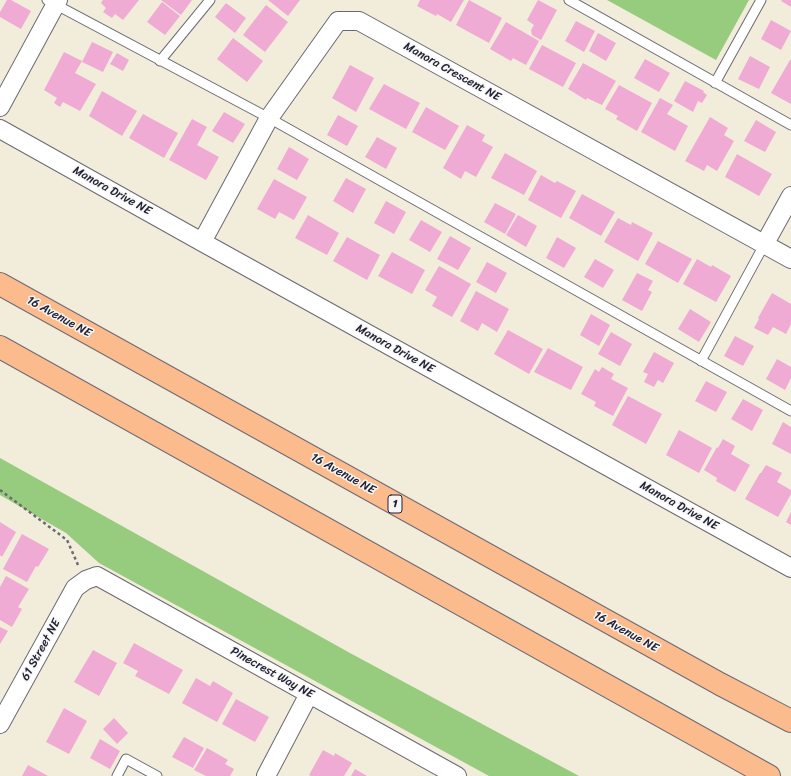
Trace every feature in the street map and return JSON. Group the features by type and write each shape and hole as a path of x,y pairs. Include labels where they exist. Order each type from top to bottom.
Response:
{"highway":[{"name":"16 Avenue NE","path":"0,284 720,684 791,721"},
{"path":"0,347 769,776"}],"street":[{"path":"0,107 53,1"},
{"name":"Manora Crescent NE","path":"202,242 269,118 338,22 359,21 791,260"},
{"name":"Manora Drive NE","path":"0,128 202,242 791,568"},
{"path":"764,245 791,196"},
{"name":"Pinecrest Way NE","path":"86,580 97,576 457,776"},
{"name":"61 Street NE","path":"0,724 75,588 86,580"},
{"path":"266,776 309,694"}],"lane":[{"path":"160,60 210,0"},
{"path":"569,0 791,125"},
{"path":"715,83 761,0"},
{"path":"53,1 269,118 791,410"},
{"path":"701,361 764,245"},
{"path":"117,776 126,759 157,776"}],"path":[{"path":"0,490 67,540 86,580"}],"green space":[{"path":"607,0 749,0 716,60"},
{"path":"0,458 350,653 579,776 489,776 99,563 66,533 0,495"}],"building":[{"path":"7,0 11,0 31,11 21,29 0,17 0,12"},
{"path":"103,0 139,0 123,20 115,14 112,18 103,12 106,8 101,3"},
{"path":"161,0 192,0 181,15"},
{"path":"268,0 300,0 288,16"},
{"path":"420,0 464,0 451,22 437,14 436,16 417,6"},
{"path":"469,0 502,18 489,43 456,25"},
{"path":"538,0 557,10 541,40 532,35 531,30 534,25 527,20"},
{"path":"791,0 791,7 781,1"},
{"path":"162,2 180,16 165,35 147,22"},
{"path":"226,3 246,18 235,33 215,17"},
{"path":"266,5 288,22 265,52 243,35"},
{"path":"771,20 791,31 781,50 761,39"},
{"path":"576,21 595,31 584,52 565,41"},
{"path":"506,22 539,41 526,65 513,58 511,61 490,49"},
{"path":"598,33 616,43 606,61 589,51"},
{"path":"233,38 263,61 247,82 217,59"},
{"path":"92,42 113,52 103,72 82,62"},
{"path":"542,45 576,63 563,87 529,69"},
{"path":"64,52 82,61 75,73 96,84 80,111 63,102 60,107 54,103 57,98 44,90"},
{"path":"117,53 129,60 123,71 110,64"},
{"path":"750,56 770,67 759,89 738,79"},
{"path":"645,59 670,73 659,92 634,78"},
{"path":"791,60 791,104 771,93"},
{"path":"583,63 616,81 602,105 587,98 586,100 568,89"},
{"path":"350,65 374,78 356,112 332,98"},
{"path":"685,81 704,91 703,92 707,95 702,103 698,101 693,112 674,101"},
{"path":"384,84 420,103 406,129 369,109"},
{"path":"619,85 652,103 637,131 616,119 618,116 605,109"},
{"path":"102,91 137,111 122,136 89,116"},
{"path":"660,98 673,105 667,114 688,126 675,151 641,132"},
{"path":"426,107 459,126 445,150 412,132"},
{"path":"224,112 245,124 233,143 212,131"},
{"path":"143,114 178,133 164,158 129,138"},
{"path":"338,115 358,126 347,146 327,135"},
{"path":"710,117 728,128 724,135 734,141 717,171 707,165 704,171 685,161"},
{"path":"192,119 207,127 197,145 219,157 206,180 169,160"},
{"path":"756,120 776,132 765,152 744,141"},
{"path":"467,125 485,135 482,141 493,147 476,177 465,171 461,179 443,168"},
{"path":"377,137 397,148 386,169 365,157"},
{"path":"289,147 309,159 297,180 277,169"},
{"path":"505,153 537,171 524,195 491,178"},
{"path":"737,154 772,174 759,196 725,177"},
{"path":"541,175 555,183 557,181 576,191 561,218 528,200"},
{"path":"346,178 366,189 353,213 333,201"},
{"path":"274,179 307,197 294,220 279,212 275,219 257,209"},
{"path":"582,194 615,212 601,236 569,218"},
{"path":"386,201 406,212 394,234 374,223"},
{"path":"495,203 516,214 505,234 484,222"},
{"path":"308,215 339,233 327,255 295,238"},
{"path":"518,215 537,226 526,247 506,235"},
{"path":"618,218 631,225 632,222 653,233 638,261 604,242"},
{"path":"421,220 442,232 430,252 409,240"},
{"path":"450,236 471,248 458,270 437,259"},
{"path":"347,237 380,255 367,280 333,261"},
{"path":"557,237 576,248 564,268 546,258"},
{"path":"658,241 692,259 678,283 645,264"},
{"path":"392,252 425,270 412,294 378,276"},
{"path":"595,259 614,270 603,288 584,277"},
{"path":"697,259 711,267 712,265 731,276 716,302 683,284"},
{"path":"487,262 507,273 496,293 476,282"},
{"path":"439,266 471,284 452,317 432,306 437,297 425,290"},
{"path":"637,273 653,281 648,290 652,292 642,311 622,300"},
{"path":"476,291 509,309 497,332 482,323 478,331 460,321"},
{"path":"772,293 791,304 791,324 786,334 773,327 768,335 754,328"},
{"path":"690,309 711,322 699,342 678,329"},
{"path":"591,314 610,325 599,346 580,335"},
{"path":"508,330 543,349 529,374 494,354"},
{"path":"611,332 632,344 620,366 598,354"},
{"path":"735,336 754,346 743,366 724,356"},
{"path":"548,348 583,367 571,390 534,372"},
{"path":"654,352 674,363 663,383 658,380 654,387 644,382 648,374 643,372"},
{"path":"777,359 791,367 791,378 785,390 766,379"},
{"path":"602,367 614,374 611,379 628,388 613,416 594,406 596,402 581,394 595,369 599,372"},
{"path":"706,381 727,392 716,412 695,401"},
{"path":"628,396 662,414 646,444 612,425"},
{"path":"743,399 763,410 752,431 731,419"},
{"path":"783,422 791,427 791,454 772,444"},
{"path":"679,430 712,448 699,473 666,455"},
{"path":"723,439 735,446 731,454 750,465 735,492 716,481 717,478 704,470"},
{"path":"766,465 782,473 777,482 791,490 791,494 778,517 745,499"},
{"path":"791,512 791,525 786,522"},
{"path":"0,522 16,532 2,557 0,555"},
{"path":"22,534 49,549 38,567 36,566 27,582 3,569"},
{"path":"6,576 29,589 18,607 22,609 12,627 0,620 0,587"},
{"path":"0,627 8,631 0,644"},
{"path":"134,643 183,670 169,694 135,676 138,671 123,663"},
{"path":"93,650 117,663 99,696 74,682"},
{"path":"196,678 210,686 213,681 233,693 217,722 182,703"},
{"path":"236,699 269,717 255,742 222,724"},
{"path":"64,708 87,721 69,754 46,742"},
{"path":"114,718 128,733 117,744 103,729"},
{"path":"184,737 204,748 193,768 172,757"},
{"path":"100,739 120,751 110,769 90,758"},
{"path":"207,748 228,760 225,764 234,769 230,776 206,776 194,770"},
{"path":"323,750 334,756 335,753 352,763 344,776 309,775"},
{"path":"28,765 48,776 22,776"},
{"path":"355,769 367,776 351,776"}]}
